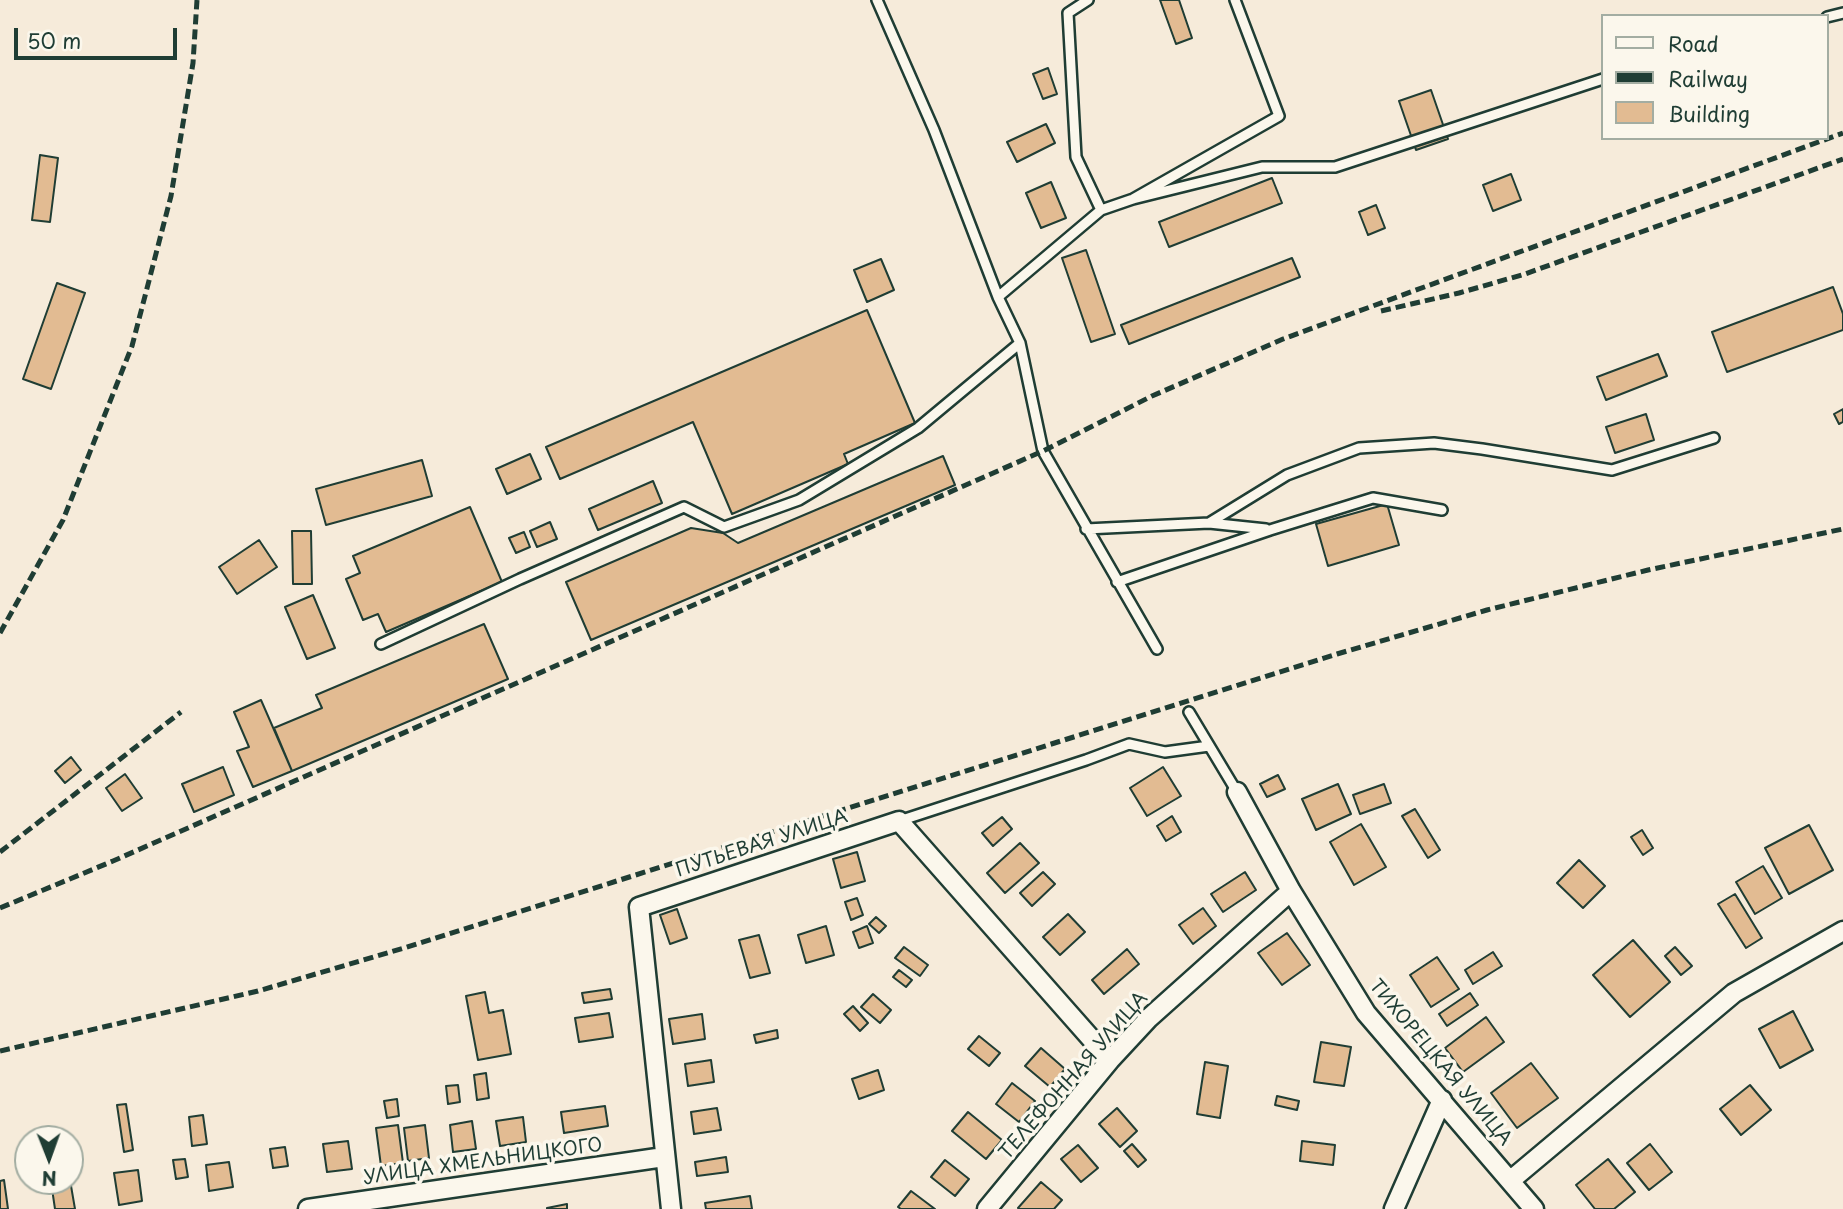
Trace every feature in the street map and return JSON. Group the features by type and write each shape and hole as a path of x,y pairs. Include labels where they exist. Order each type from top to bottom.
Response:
{"street":[{"name":"ТИХОРЕЦКАЯ УЛИЦА","path":"1237,792 1291,891 1366,1013 1534,1209"},
{"name":"ПУТЬЕВАЯ УЛИЦА","path":"664,1157 639,907 899,821"},
{"path":"899,821 1111,1060"},
{"name":"ТЕЛЕФОННАЯ УЛИЦА","path":"986,1209 1149,1018 1291,891"},
{"path":"1511,1180 1734,993 1843,931"},
{"path":"1394,1209 1442,1100"},
{"path":"664,1157 671,1209"},
{"name":"УЛИЦА ХМЕЛЬНИЦКОГО","path":"308,1209 664,1157"}],"lane":[{"path":"877,0 934,130 998,297 1020,343 1042,451 1157,649"},
{"path":"1088,0 1068,13 1076,157 1101,210"},
{"path":"1133,199 1279,116 1235,0"},
{"path":"998,297 1101,210 1133,199 1262,167 1335,167 1602,79"},
{"path":"381,644 684,506 724,527 799,500 918,428 1020,343"},
{"path":"1209,523 1287,475 1359,448 1434,443 1612,470 1714,438"},
{"path":"1117,582 1373,498 1442,510"},
{"path":"1086,529 1209,523 1270,530"},
{"path":"1189,712 1237,792"},
{"path":"899,821 1129,744 1165,752 1209,746"}],"building":[{"path":"1160,0 1179,0 1192,38 1176,44"},
{"path":"1048,68 1057,94 1043,99 1033,74"},
{"path":"1431,90 1448,139 1416,150 1399,101"},
{"path":"1046,124 1055,143 1017,162 1007,142"},
{"path":"40,155 58,158 50,222 32,220"},
{"path":"1511,174 1521,200 1493,211 1483,185"},
{"path":"1272,178 1282,203 1169,247 1159,222"},
{"path":"1051,182 1066,218 1041,228 1026,193"},
{"path":"1376,205 1385,228 1368,235 1359,212"},
{"path":"1086,250 1115,334 1091,342 1062,258"},
{"path":"1292,258 1300,277 1129,344 1121,325"},
{"path":"881,259 894,290 867,302 854,270"},
{"path":"57,283 85,293 51,389 23,379"},
{"path":"1833,287 1843,314 1843,330 1727,372 1712,332"},
{"path":"867,310 915,423 844,454 848,464 732,514 693,422 560,479 546,447"},
{"path":"1658,354 1667,376 1606,400 1597,377"},
{"path":"1843,409 1843,422 1839,424 1834,414"},
{"path":"1646,414 1654,440 1615,453 1606,427"},
{"path":"530,454 541,479 507,494 496,469"},
{"path":"943,456 955,485 591,640 566,582 691,528 723,533 738,543"},
{"path":"422,460 432,496 326,525 316,489"},
{"path":"653,481 662,503 598,530 589,509"},
{"path":"1387,504 1399,545 1328,566 1316,524"},
{"path":"470,507 502,582 386,632 378,614 363,620 346,579 360,573 353,556"},
{"path":"550,522 557,539 537,547 530,531"},
{"path":"292,531 311,531 312,584 293,584"},
{"path":"524,532 530,547 516,553 509,538"},
{"path":"259,540 277,567 237,594 219,567"},
{"path":"313,595 335,648 307,659 285,607"},
{"path":"484,624 508,679 292,771 274,728 322,708 316,695"},
{"path":"261,700 292,771 253,787 237,751 249,747 234,712"},
{"path":"71,757 81,770 65,783 55,771"},
{"path":"223,767 234,795 194,812 182,784"},
{"path":"1163,767 1181,796 1147,816 1130,788"},
{"path":"125,774 142,798 122,811 106,788"},
{"path":"1278,775 1285,789 1267,797 1260,784"},
{"path":"1338,784 1351,814 1316,830 1302,799"},
{"path":"1384,784 1391,803 1360,814 1353,795"},
{"path":"1415,809 1440,850 1428,858 1402,816"},
{"path":"1172,816 1181,832 1166,841 1157,826"},
{"path":"1002,817 1012,829 993,846 982,833"},
{"path":"1361,824 1386,867 1354,885 1330,842"},
{"path":"1809,825 1833,870 1789,894 1765,848"},
{"path":"1642,830 1653,848 1643,855 1631,837"},
{"path":"1020,843 1039,863 1005,893 987,873"},
{"path":"857,852 865,881 841,888 833,859"},
{"path":"1579,860 1605,886 1583,908 1557,883"},
{"path":"1763,866 1782,898 1755,914 1736,882"},
{"path":"1043,872 1055,884 1032,906 1020,893"},
{"path":"1245,872 1256,890 1223,912 1211,894"},
{"path":"1735,894 1762,938 1746,948 1718,904"},
{"path":"857,898 863,915 851,920 845,902"},
{"path":"1203,908 1216,926 1193,944 1179,925"},
{"path":"677,909 687,938 670,944 660,915"},
{"path":"1068,914 1085,932 1060,955 1043,937"},
{"path":"876,917 886,926 879,933 869,924"},
{"path":"826,926 834,955 806,963 798,935"},
{"path":"867,926 873,943 859,948 853,932"},
{"path":"1287,933 1310,965 1282,985 1258,953"},
{"path":"759,935 770,973 750,978 739,940"},
{"path":"1633,940 1670,982 1630,1017 1593,975"},
{"path":"904,947 928,965 920,976 895,958"},
{"path":"1675,947 1692,966 1681,975 1665,956"},
{"path":"1127,949 1139,964 1104,994 1092,980"},
{"path":"1493,952 1502,966 1473,984 1465,970"},
{"path":"1437,957 1459,989 1431,1007 1410,975"},
{"path":"899,970 912,980 906,987 893,977"},
{"path":"610,989 612,999 584,1003 582,993"},
{"path":"485,992 489,1013 503,1010 511,1054 478,1060 466,996"},
{"path":"1470,993 1478,1005 1447,1026 1439,1014"},
{"path":"873,994 891,1010 880,1023 861,1007"},
{"path":"853,1006 868,1023 860,1031 844,1014"},
{"path":"1793,1011 1813,1050 1780,1068 1759,1029"},
{"path":"609,1013 613,1037 579,1042 575,1018"},
{"path":"702,1014 705,1039 673,1044 669,1019"},
{"path":"1486,1017 1504,1042 1463,1072 1445,1048"},
{"path":"777,1030 778,1038 756,1043 754,1035"},
{"path":"979,1036 1000,1053 989,1066 968,1049"},
{"path":"1321,1042 1351,1047 1344,1086 1314,1082"},
{"path":"1041,1048 1065,1069 1050,1087 1025,1066"},
{"path":"711,1060 714,1082 688,1086 685,1064"},
{"path":"1205,1062 1228,1066 1220,1118 1197,1114"},
{"path":"1531,1063 1558,1098 1517,1128 1491,1093"},
{"path":"878,1070 884,1090 859,1099 852,1079"},
{"path":"486,1073 489,1098 477,1100 474,1075"},
{"path":"1012,1083 1035,1101 1019,1122 996,1104"},
{"path":"458,1085 460,1102 448,1104 446,1086"},
{"path":"1750,1085 1771,1110 1741,1135 1720,1109"},
{"path":"1277,1096 1299,1101 1297,1110 1275,1105"},
{"path":"397,1099 399,1116 387,1118 384,1101"},
{"path":"126,1104 133,1150 124,1152 117,1105"},
{"path":"605,1106 608,1126 564,1133 561,1112"},
{"path":"717,1108 721,1130 694,1134 691,1112"},
{"path":"1117,1108 1137,1131 1120,1147 1099,1124"},
{"path":"968,1112 1002,1140 986,1159 952,1131"},
{"path":"203,1115 207,1144 192,1146 189,1117"},
{"path":"523,1117 526,1142 500,1146 496,1121"},
{"path":"472,1121 476,1149 453,1152 450,1125"},
{"path":"398,1125 403,1163 381,1166 376,1128"},
{"path":"425,1125 429,1158 408,1161 404,1128"},
{"path":"348,1141 352,1169 327,1172 323,1144"},
{"path":"1302,1141 1335,1145 1333,1165 1300,1161"},
{"path":"1132,1144 1146,1160 1138,1167 1124,1151"},
{"path":"1650,1144 1672,1172 1649,1190 1627,1163"},
{"path":"1078,1145 1098,1168 1081,1182 1061,1159"},
{"path":"285,1147 288,1166 273,1168 270,1149"},
{"path":"726,1157 728,1172 697,1176 695,1162"},
{"path":"185,1159 188,1177 176,1179 173,1160"},
{"path":"1608,1159 1635,1192 1614,1209 1595,1209 1576,1185"},
{"path":"945,1160 969,1179 955,1196 931,1177"},
{"path":"229,1162 233,1187 209,1191 206,1165"},
{"path":"138,1170 142,1201 119,1205 114,1173"},
{"path":"4,1180 8,1209 0,1209 0,1181"},
{"path":"1041,1182 1062,1200 1054,1209 1019,1209 1018,1208"},
{"path":"911,1191 935,1209 898,1207"},
{"path":"53,1195 73,1195 75,1209 55,1209"},
{"path":"750,1196 752,1209 706,1209 705,1203"},
{"path":"567,1204 567,1209 547,1209 547,1208"}],"railway":[{"path":"0,633 63,520 132,346 171,196 193,63 197,0"},
{"path":"1829,138 1843,133"},
{"path":"0,908 113,861 1043,451 1152,396 1283,339 1824,140"},
{"path":"1381,311 1525,274 1843,159"},
{"path":"0,1051 258,991 404,948 1337,654 1487,610 1648,570 1843,529"},
{"path":"0,852 181,712"}]}
